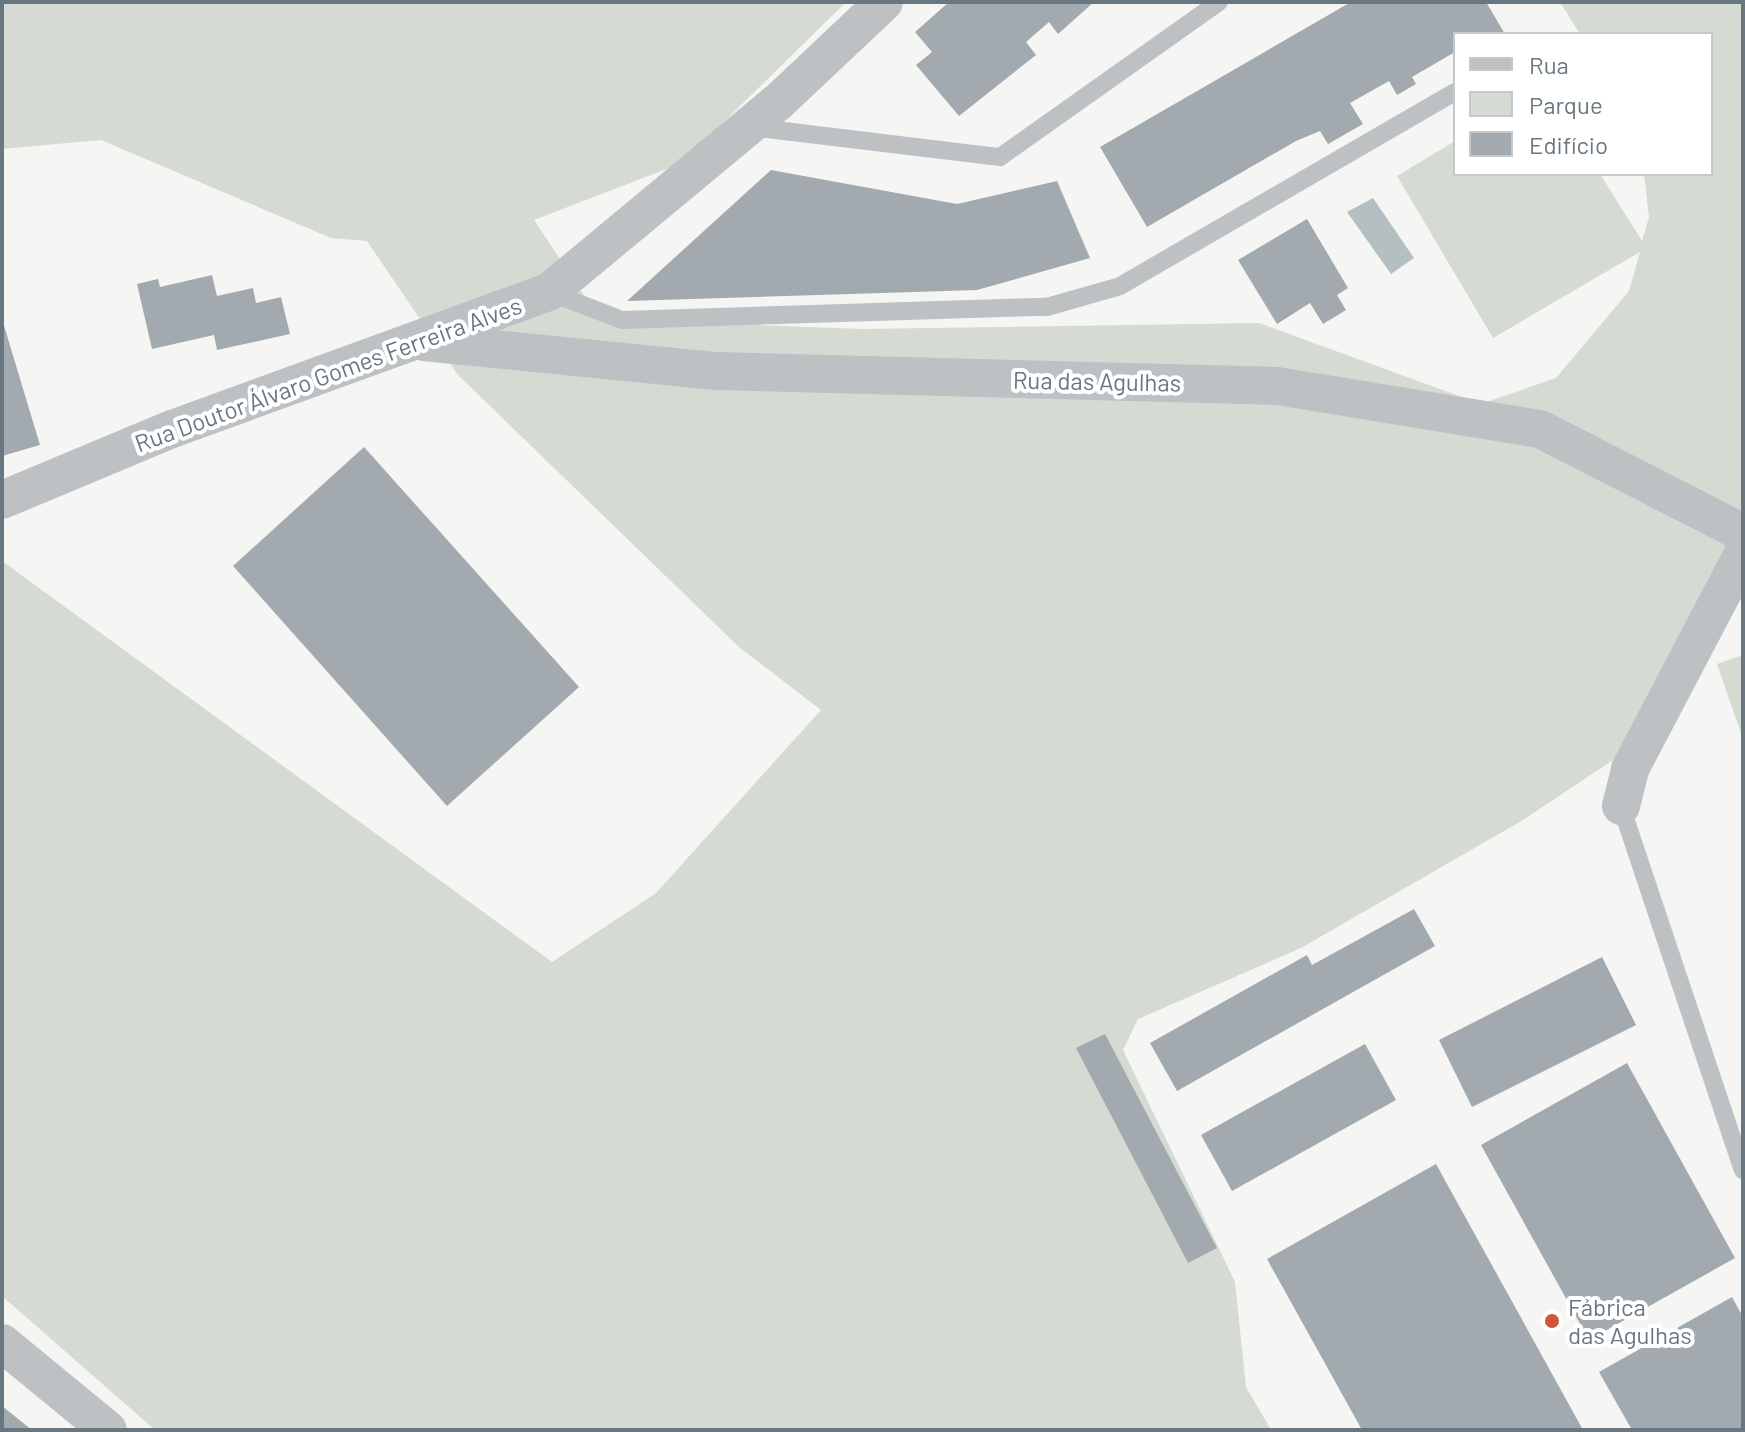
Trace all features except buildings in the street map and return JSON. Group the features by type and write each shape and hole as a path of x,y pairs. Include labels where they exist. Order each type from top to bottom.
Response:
{"street":[{"name":"Rua Doutor Álvaro Gomes Ferreira Alves","path":"2,500 172,429 424,342 549,292 748,127 884,2"},
{"name":"Rua das Agulhas","path":"424,342 717,371 1277,386 1540,429 1743,533"},
{"path":"1621,806 1630,769 1743,554"},
{"path":"2,1343 108,1430"}],"lane":[{"path":"748,127 1000,157 1219,2"},
{"path":"549,292 622,320 1047,307 1120,286 1453,93"},
{"path":"1621,806 1743,1170"}],"green space":[{"path":"2,2 846,2 682,163 534,220 600,319 863,329 1259,323 1481,404 1556,378 1629,291 1640,252 1493,338 1397,176 1453,142 1453,176 1601,176 1642,241 1649,217 1644,176 1713,176 1713,32 1579,32 1560,2 1743,2 1743,525 1658,730 1523,820 1301,948 1138,1019 1123,1050 1235,1282 1246,1387 1271,1430 155,1430 2,1296 2,561 552,962 656,893 821,710 739,647 458,375 367,241 331,238 101,140 2,149"},
{"path":"1743,655 1743,739 1717,664"}],"shaded area":[{"path":"1373,198 1414,258 1391,274 1347,212"}],"place":[{"name":"Fábrica das Agulhas","path":"1552,1321"}]}
